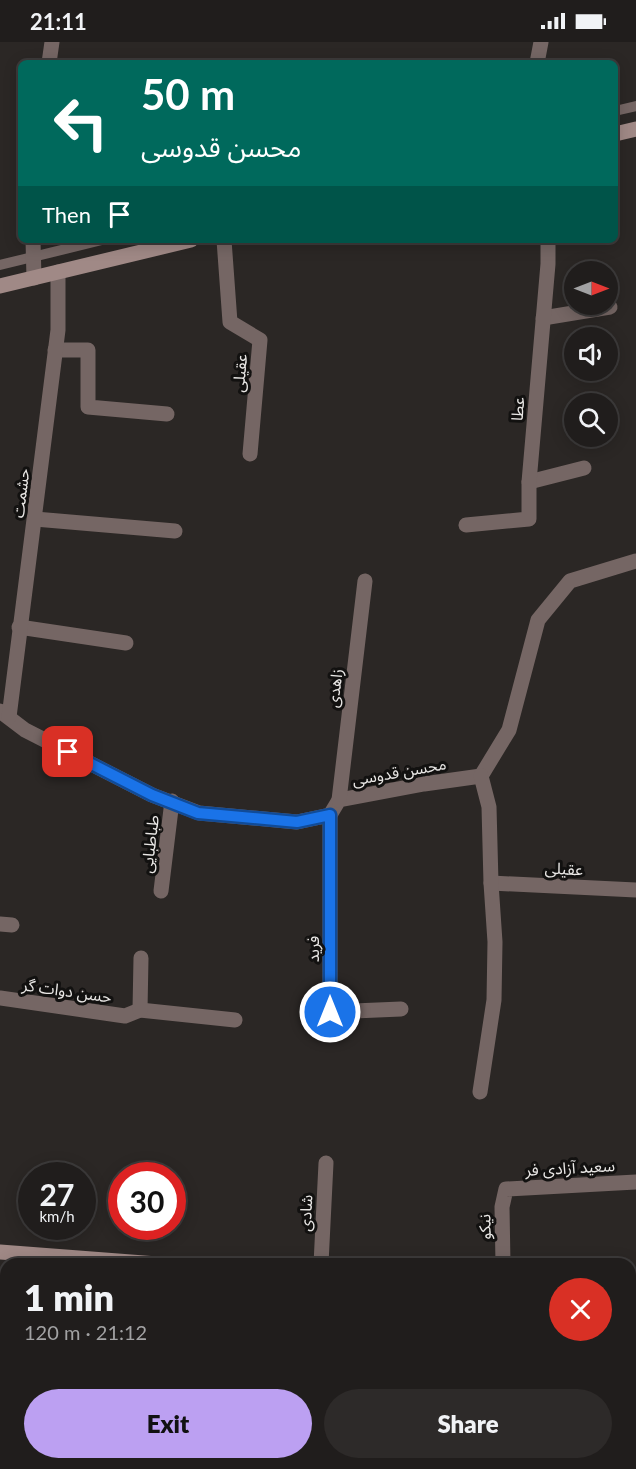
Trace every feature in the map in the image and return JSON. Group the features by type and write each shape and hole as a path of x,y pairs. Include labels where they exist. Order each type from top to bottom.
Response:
{"main road":[{"path":"618,134 636,129"},
{"path":"0,286 179,243"},
{"path":"0,1252 41,1258"}],"street":[{"path":"49,60 52,42"},
{"path":"538,60 541,42"},
{"path":"33,243 34,278"},
{"name":"عقیلی","path":"224,243 230,322 260,340 250,454"},
{"name":"عطا","path":"466,525 529,519 529,482 548,243"},
{"name":"حشمت","path":"4,714 35,519 58,330 58,272"},
{"path":"543,318 564,315"},
{"path":"55,350 88,350 88,407 167,414"},
{"path":"529,482 584,468"},
{"path":"35,519 175,531"},
{"path":"480,1092 494,1000 495,942 489,807 481,776 509,730 538,620 570,581 636,561"},
{"name":"زاهدی","path":"339,800 365,581"},
{"path":"19,627 126,643"},
{"path":"4,714 25,730 152,795 198,813 297,822 330,815"},
{"name":"محسن قدوسی","path":"330,815 339,800 481,776"},
{"name":"طباطبایی","path":"161,891 172,801"},
{"name":"فرید","path":"330,815 330,1012 401,1009"},
{"name":"عقیلی","path":"491,883 636,890"},
{"path":"140,1010 141,958"},
{"name":"حسن دوات گر","path":"0,998 125,1016 140,1010 235,1020"},
{"name":"شادی","path":"321,1258 326,1163"},
{"name":"سعید آزادی فر","path":"506,1189 636,1182"},
{"name":"نیکو","path":"503,1258 502,1207 506,1189"}],"lane":[{"path":"618,110 636,106"},
{"path":"0,265 90,243"}],"route":[{"path":"68,752 152,795 198,813 297,822 330,815 330,1012"}]}
